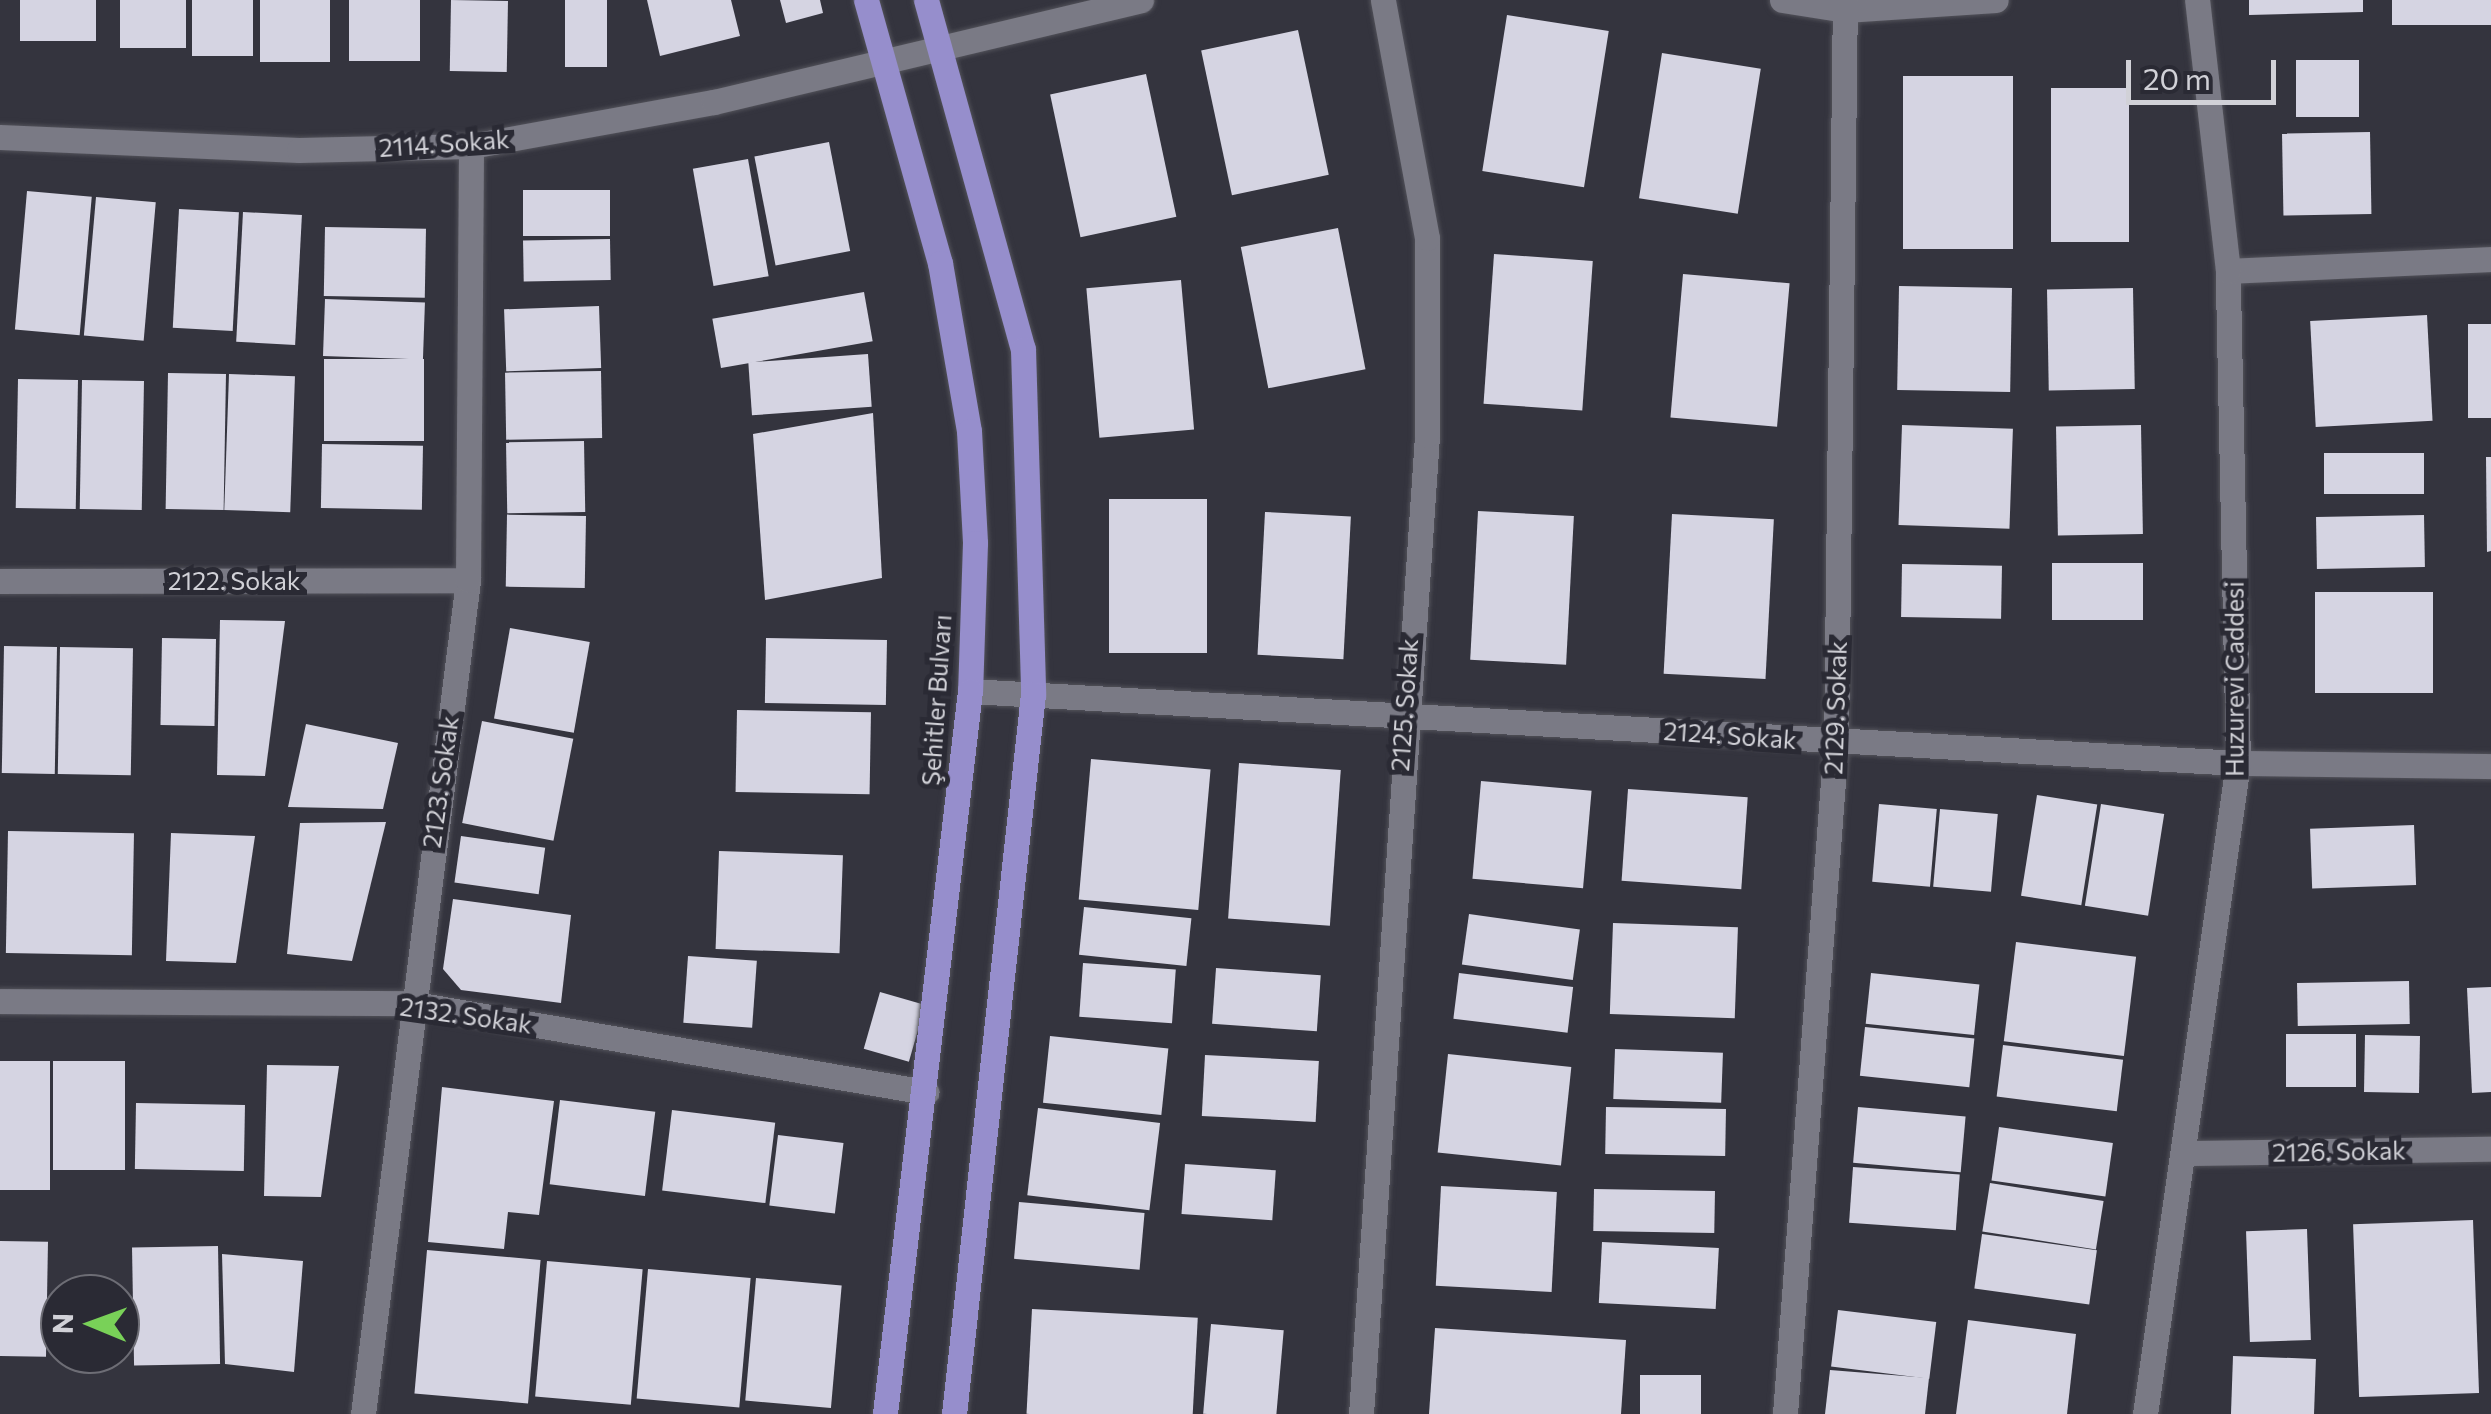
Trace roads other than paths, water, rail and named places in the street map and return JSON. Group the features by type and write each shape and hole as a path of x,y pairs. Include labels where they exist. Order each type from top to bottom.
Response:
{"main road":[{"name":"Şehitler Bulvarı","path":"866,0 940,263 969,431 970,691 926,1092 885,1414"},
{"path":"926,0 1024,348 1033,694 954,1414"}],"street":[{"name":"2114. Sokak","path":"0,137 299,150 471,146 881,64 1141,0"},
{"name":"2125. Sokak","path":"1361,1414 1403,713 1427,435 1427,238 1383,0"},
{"path":"1782,0 1845,5 1996,0"},
{"name":"Huzurevi Caddesi","path":"2145,1414 2187,1153 2238,763 2228,272 2197,0"},
{"name":"2129. Sokak","path":"1785,1414 1836,742 1845,5"},
{"name":"2123. Sokak","path":"363,1414 409,1003 468,580 471,146"},
{"path":"2228,272 2491,259"},
{"name":"2122. Sokak","path":"0,581 468,580"},
{"name":"2124. Sokak","path":"970,691 2238,763 2491,766"},
{"name":"2132. Sokak","path":"0,1000 409,1003 926,1092"},
{"name":"2126. Sokak","path":"2187,1153 2491,1149"}]}
